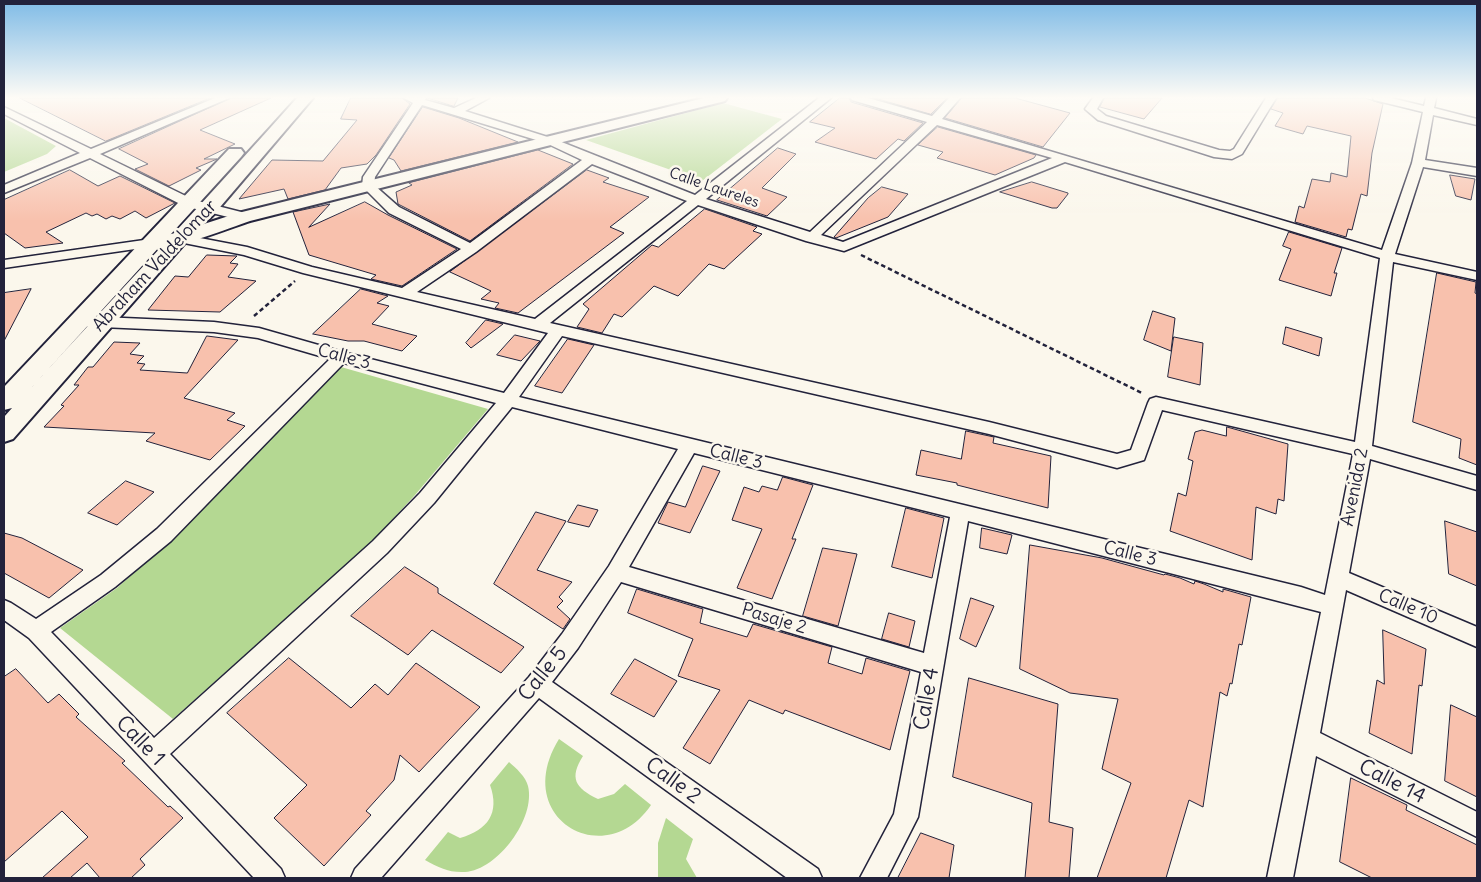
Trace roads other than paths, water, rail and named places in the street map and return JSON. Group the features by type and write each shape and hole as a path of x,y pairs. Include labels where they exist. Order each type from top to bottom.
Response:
{"main road":[{"name":"Abraham Valdelomar","path":"8,416 79,320 248,139"},
{"name":"Abraham Valdelomar","path":"8,416 103,322 179,238 208,210 269,139"}],"street":[{"path":"63,139 189,203 208,210 244,217"},
{"path":"4,189 109,139"},
{"path":"4,179 114,139"},
{"path":"368,186 369,177 392,139"},
{"path":"4,264 151,244 179,238 244,217 553,139"},
{"path":"538,325 775,139"},
{"path":"811,238 915,139"},
{"path":"998,139 1388,256 1477,276"},
{"path":"1170,139 1218,154 1228,155 1238,151 1245,139"},
{"name":"Avenida 2","path":"1280,878 1363,450 1388,256 1418,163 1423,139"},
{"name":"Calle Laureles","path":"550,140 591,159 698,201 844,247 1064,158"},
{"path":"405,293 471,249 591,159"},
{"path":"1418,163 1477,172"},
{"path":"368,186 394,210 471,249"},
{"path":"179,238 247,251 308,270 558,330 989,428 1117,461 1138,455 1156,403 1363,450 1477,482"},
{"name":"Calle 3","path":"79,320 238,329 689,446 1291,594 1332,606"},
{"path":"153,754 380,547 427,498 508,400 558,330"},
{"path":"36,631 108,581 164,535 341,357"},
{"name":"Calle 5","path":"364,878 537,684 570,641 616,572 689,446"},
{"name":"Calle 4","path":"874,878 906,817 960,513"},
{"name":"Pasaje 2","path":"616,572 933,666"},
{"name":"Calle 10","path":"1338,577 1477,636"},
{"name":"Calle 1","path":"4,609 36,631 272,878"},
{"name":"Calle 2","path":"537,684 809,878"},
{"name":"Calle 14","path":"1307,739 1477,825"}]}
